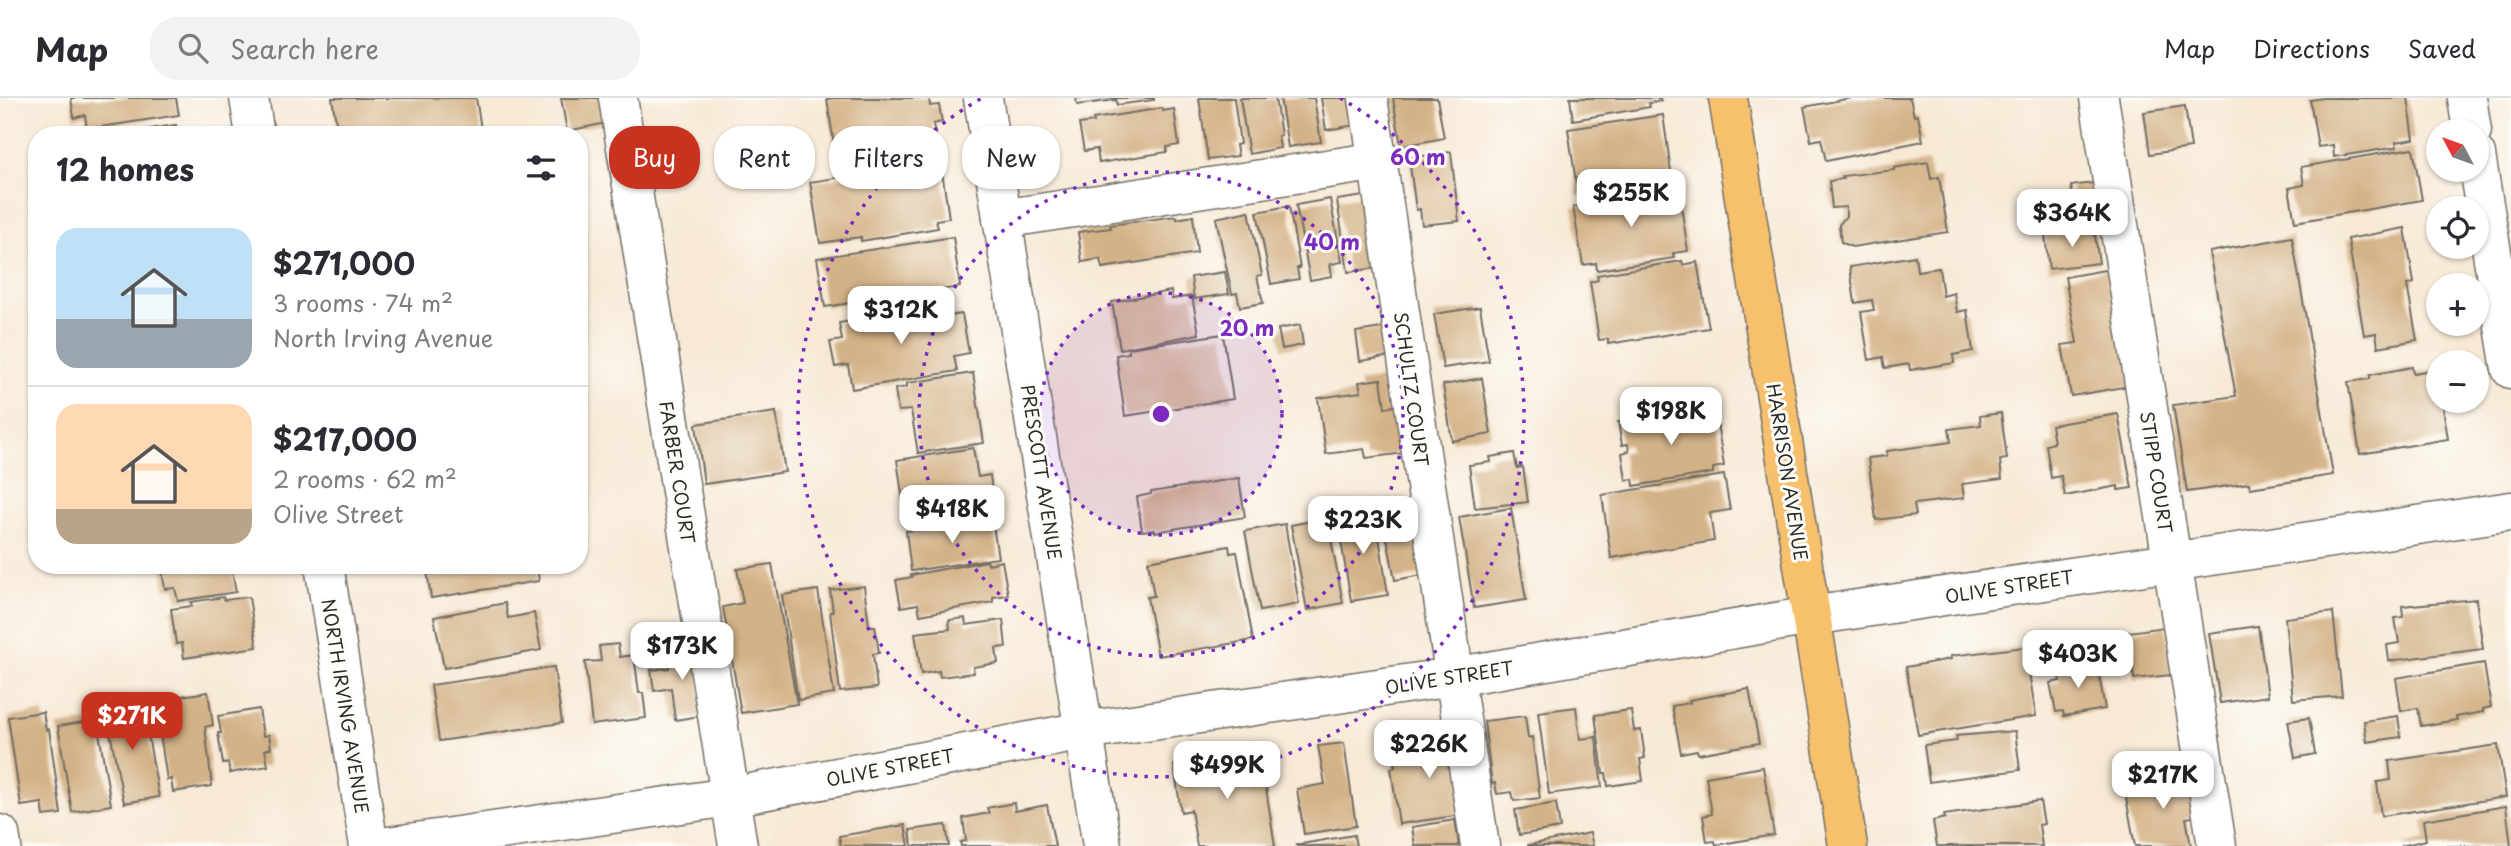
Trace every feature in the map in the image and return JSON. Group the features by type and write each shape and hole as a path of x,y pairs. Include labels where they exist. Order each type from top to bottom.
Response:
{"main road":[{"name":"HARRISON AVENUE","path":"1728,98 1848,846"}],"street":[{"path":"249,98 254,126"},
{"name":"FARBER COURT","path":"618,98 738,846"},
{"name":"PRESCOTT AVENUE","path":"983,98 1102,846"},
{"name":"SCHULTZ COURT","path":"1368,98 1480,846"},
{"name":"STIPP COURT","path":"2099,98 2217,846"},
{"path":"2467,98 2470,119"},
{"path":"1002,219 1379,161"},
{"path":"2480,182 2511,369"},
{"name":"OLIVE STREET","path":"388,846 730,797 1084,732 1453,677 1811,616 2511,511"},
{"name":"NORTH IRVING AVENUE","path":"325,574 369,846"},
{"path":"0,834 2,846"}],"building":[{"path":"71,98 176,98 179,115 107,126 87,126 85,115 74,118"},
{"path":"332,98 476,98 481,126 337,126"},
{"path":"561,98 601,98 606,123 588,127 566,126"},
{"path":"929,98 930,106 939,105 942,122 933,126 831,126 827,99"},
{"path":"1076,98 1115,98 1115,100 1077,105"},
{"path":"1116,98 1154,98 1154,100 1117,105"},
{"path":"1199,98 1234,98 1240,144 1236,145 1238,156 1208,160"},
{"path":"1240,98 1275,98 1281,135 1278,136 1280,148 1249,154"},
{"path":"1280,98 1314,98 1321,142 1288,147"},
{"path":"1321,98 1357,98 1361,124 1326,130"},
{"path":"1393,98 1437,98 1444,138 1401,146"},
{"path":"1570,98 1660,98 1661,101 1649,103 1650,107 1573,120"},
{"path":"1852,98 1910,98 1914,116 1918,115 1923,141 1826,161 1821,139 1811,141 1804,107"},
{"path":"2408,98 2414,139 2396,142 2397,147 2334,157 2333,145 2318,147 2310,100"},
{"path":"2185,106 2191,148 2150,154 2144,112"},
{"path":"1163,108 1163,111 1174,109 1179,145 1167,147 1167,152 1099,163 1097,149 1084,151 1079,124 1094,122 1093,119"},
{"path":"1663,115 1672,178 1662,179 1663,184 1578,196 1568,129"},
{"path":"2413,148 2422,200 2295,222 2289,188 2304,185 2301,167"},
{"path":"1451,152 1459,221 1422,225 1420,209 1416,210 1409,158"},
{"path":"1928,162 1931,179 1939,177 1948,232 1852,247 1841,242 1839,225 1846,216 1846,207 1832,208 1829,181 1843,179 1842,176 1895,170 1894,168"},
{"path":"829,179 829,189 945,189 949,218 936,220 938,228 861,241 861,237 820,243 811,189 815,189 815,181"},
{"path":"2100,182 2104,209 2075,213 2071,186"},
{"path":"1678,186 1688,251 1673,253 1674,258 1597,270 1596,263 1583,265 1573,207 1587,205 1586,201"},
{"path":"1371,195 1382,267 1348,272 1337,200"},
{"path":"1330,199 1342,262 1330,264 1332,276 1310,280 1296,205"},
{"path":"1289,206 1300,268 1297,268 1299,279 1271,284 1257,212"},
{"path":"1249,211 1262,275 1257,276 1263,303 1240,307 1237,293 1232,294 1216,218"},
{"path":"1176,216 1177,219 1193,216 1197,253 1102,268 1100,259 1082,262 1078,232"},
{"path":"2094,228 2099,263 2049,269 2045,235"},
{"path":"2405,228 2414,283 2407,285 2417,340 2378,347 2376,333 2364,335 2348,239"},
{"path":"953,237 960,287 919,293 920,298 889,302 888,297 825,307 817,258"},
{"path":"2292,237 2333,475 2250,488 2249,483 2187,492 2173,405 2236,396 2209,252"},
{"path":"1915,256 1917,271 1939,268 1943,296 1954,293 1957,312 1967,310 1973,351 1953,355 1954,363 1910,370 1909,364 1885,368 1883,357 1869,360 1861,312 1874,310 1872,300 1855,303 1850,267"},
{"path":"1682,261 1683,265 1697,262 1709,328 1608,344 1608,339 1599,340 1590,282 1598,280 1597,275"},
{"path":"2111,269 2141,384 2071,396 2062,345 2077,343 2065,277"},
{"path":"1225,272 1229,294 1194,299 1191,277"},
{"path":"1171,291 1172,299 1192,296 1199,334 1120,349 1112,302"},
{"path":"947,304 949,316 962,314 969,353 954,356 957,371 852,389 848,365 835,367 830,342 842,340 839,323"},
{"path":"1480,307 1489,361 1443,368 1434,314"},
{"path":"1300,325 1303,345 1282,349 1278,329"},
{"path":"1388,327 1392,356 1360,361 1356,332"},
{"path":"1223,334 1233,399 1125,416 1116,355 1129,353 1129,348"},
{"path":"2412,367 2413,373 2426,371 2426,413 2444,413 2448,439 2360,454 2348,382 2370,379 2370,375"},
{"path":"973,373 984,443 918,453 911,410 898,411 895,389 907,387 907,383"},
{"path":"1482,378 1491,434 1452,441 1443,385"},
{"path":"1381,379 1385,408 1399,405 1406,453 1366,458 1364,449 1326,454 1318,398 1361,392 1359,382"},
{"path":"1703,409 1704,413 1715,411 1724,466 1713,468 1713,473 1634,486 1633,479 1626,480 1622,453 1629,451 1628,444 1622,445 1618,422"},
{"path":"776,412 785,472 704,484 696,424"},
{"path":"2001,413 2007,459 2000,460 2002,479 1962,484 1964,498 1914,504 1916,515 1876,520 1868,458 1887,456 1887,451 1951,442 1949,429 1981,425 1980,416"},
{"path":"2118,414 2132,488 2118,490 2118,486 2065,496 2061,476 2051,478 2046,445 2054,443 2051,425"},
{"path":"973,448 978,477 990,475 993,500 905,514 897,460"},
{"path":"1514,453 1517,468 1523,467 1528,502 1475,508 1469,465 1491,462 1490,457"},
{"path":"1724,475 1730,510 1710,513 1714,541 1611,558 1602,495"},
{"path":"1239,478 1245,517 1155,532 1142,531 1137,497 1151,492"},
{"path":"1420,504 1433,573 1395,580 1382,512"},
{"path":"1511,508 1526,600 1474,608 1459,517"},
{"path":"1375,511 1388,595 1351,601 1337,517"},
{"path":"992,518 998,558 911,571 906,531"},
{"path":"1327,518 1343,603 1307,610 1291,525"},
{"path":"1285,524 1299,604 1260,611 1245,531"},
{"path":"1229,546 1230,553 1237,552 1253,640 1158,656 1147,597 1154,596 1148,561"},
{"path":"987,561 988,564 1002,561 1008,595 993,597 993,602 920,615 918,604 901,607 896,580"},
{"path":"772,564 797,704 741,713 723,607 743,603 737,569"},
{"path":"162,574 233,574 236,592 178,601 175,588 165,589"},
{"path":"427,574 538,574 539,581 431,598"},
{"path":"864,586 869,626 875,626 879,653 873,654 877,688 840,692 830,612 833,612 830,590"},
{"path":"818,590 834,694 798,700 782,595"},
{"path":"223,597 224,600 249,597 257,647 184,658 182,643 176,644 171,609 192,606 191,602"},
{"path":"2476,599 2483,649 2389,661 2387,645 2399,643 2395,618 2403,617 2402,606"},
{"path":"505,603 508,618 534,613 541,650 444,668 434,617"},
{"path":"2333,612 2342,696 2293,700 2285,618"},
{"path":"965,618 966,625 1003,620 1006,647 996,648 998,663 973,667 974,673 940,677 939,671 921,674 915,633 950,629 949,620"},
{"path":"2258,626 2268,696 2220,703 2209,633"},
{"path":"2166,627 2171,675 2134,679 2128,632"},
{"path":"618,644 620,657 634,655 639,693 643,693 646,718 592,725 585,662 601,661 599,646"},
{"path":"701,647 700,716 675,720 671,688 654,691 651,670 669,668 667,652"},
{"path":"2025,647 2036,716 1918,735 1906,667 1951,659 1950,656"},
{"path":"2097,663 2105,709 2064,716 2063,711 2056,712 2050,683 2060,681 2058,670"},
{"path":"2484,663 2491,707 2483,709 2483,712 2421,726 2418,708 2401,711 2396,678"},
{"path":"554,667 562,723 439,741 431,685"},
{"path":"1749,689 1759,743 1698,754 1697,750 1681,753 1672,706 1690,703 1689,700"},
{"path":"208,692 213,725 205,727 212,786 173,792 171,779 167,780 155,700"},
{"path":"138,701 141,713 144,713 159,797 124,803 105,706"},
{"path":"1576,707 1580,739 1596,737 1602,787 1549,794 1538,712"},
{"path":"259,709 263,736 269,735 271,748 265,750 268,766 230,773 228,763 223,764 218,716"},
{"path":"1631,710 1634,731 1641,730 1645,758 1640,759 1643,781 1608,786 1606,773 1603,773 1595,715"},
{"path":"43,712 46,730 49,729 61,814 44,816 42,803 21,806 8,717"},
{"path":"1525,716 1528,738 1532,737 1540,798 1514,801 1512,792 1497,794 1495,783 1492,784 1484,721"},
{"path":"2398,716 2401,737 2367,742 2364,721"},
{"path":"2309,718 2315,754 2295,758 2288,721"},
{"path":"97,720 111,805 72,812 58,726"},
{"path":"2015,731 2020,770 1929,782 1924,745 1957,741 1956,736"},
{"path":"1456,734 1469,814 1399,824 1391,768 1395,767 1391,744"},
{"path":"1344,743 1356,826 1304,834 1297,789 1325,784 1318,746"},
{"path":"2498,745 2506,797 2381,816 2377,782 2391,780 2389,761"},
{"path":"1253,753 1254,758 1261,756 1275,846 1197,846 1191,810 1181,812 1174,765"},
{"path":"1763,767 1774,835 1716,845 1715,841 1707,842 1703,816 1712,814 1706,777"},
{"path":"2181,776 2182,780 2197,777 2204,815 2186,818 2191,846 2135,846 2124,787"},
{"path":"2040,801 2044,824 2039,825 2042,846 1937,846 1933,821 1945,818 1944,815"},
{"path":"1014,803 1015,811 1047,805 1055,846 961,846 960,842 966,841 963,818 989,813 987,808"},
{"path":"1556,803 1560,828 1519,835 1515,810"},
{"path":"2506,806 2511,846 2401,846 2426,840 2423,820"},
{"path":"1455,820 1459,846 1415,846 1412,827"},
{"path":"905,825 909,846 841,846 839,836"},
{"path":"946,825 949,846 912,846 910,830"},
{"path":"1590,833 1593,846 1528,846 1528,845"},
{"path":"1354,835 1356,846 1296,845"}]}
